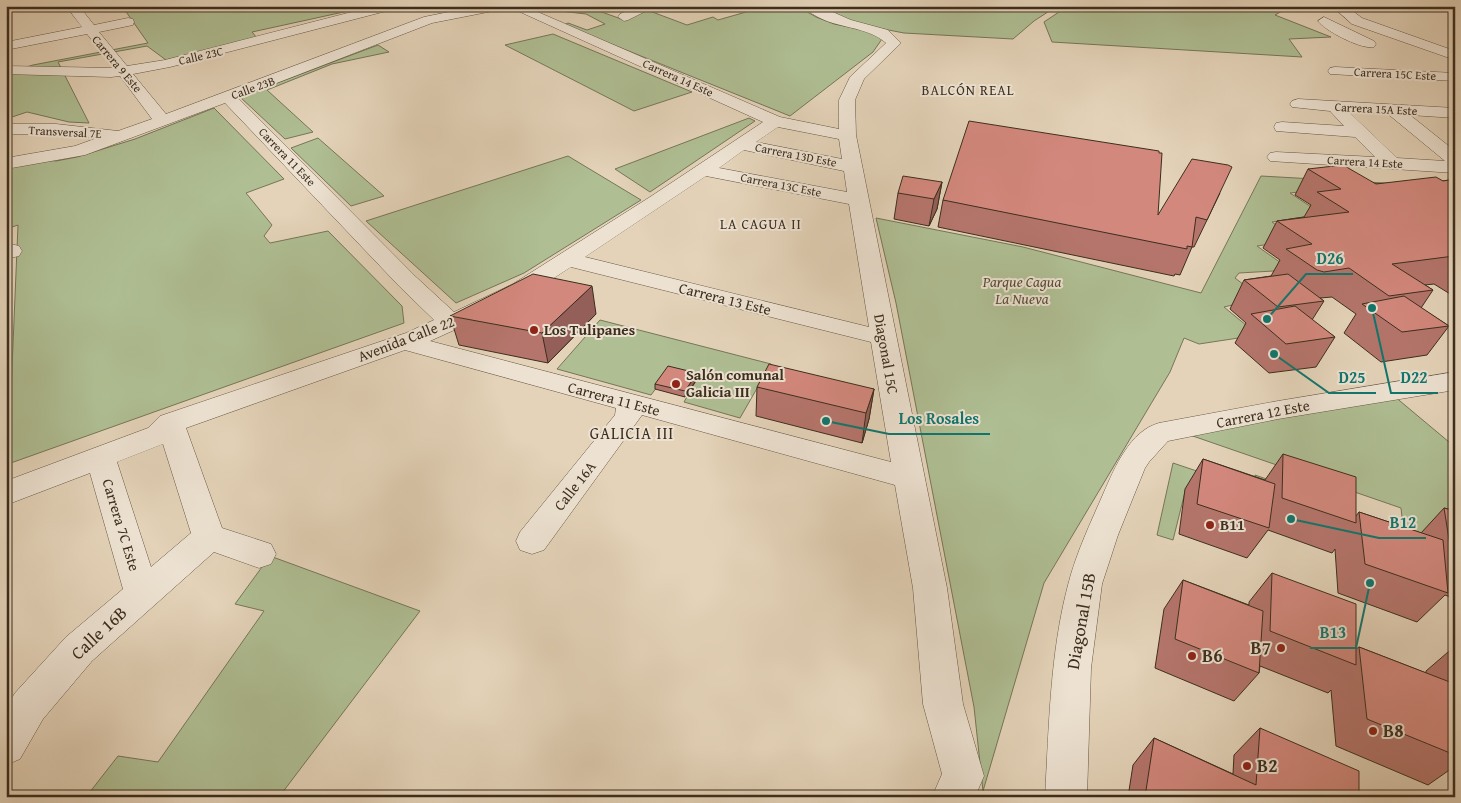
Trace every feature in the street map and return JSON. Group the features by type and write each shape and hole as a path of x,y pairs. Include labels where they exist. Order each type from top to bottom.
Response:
{"street":[{"name":"Carrera 9 Este","path":"72,6 89,30 163,121"},
{"name":"Calle 23C","path":"6,70 92,73 124,71 221,51 390,6"},
{"name":"Calle 23B","path":"6,164 79,151 263,84 429,20 498,6"},
{"name":"Carrera 14 Este","path":"513,6 775,121 822,132 847,135"},
{"name":"Diagonal 15C","path":"810,6 846,24 883,33 894,43 856,77 847,100 847,135 930,588 943,704 963,776 953,797"},
{"path":"1338,6 1357,21 1455,56"},
{"path":"624,17 646,7"},
{"path":"1352,17 1324,21 1331,27 1372,46"},
{"path":"8,47 128,22"},
{"path":"307,29 345,53"},
{"path":"221,51 235,62"},
{"name":"Carrera 15C Este","path":"1387,110 1335,71 1455,77"},
{"path":"249,73 263,84"},
{"path":"1400,74 1451,113"},
{"name":"Carrera 11 Este","path":"228,97 451,323"},
{"name":"Carrera 15A Este","path":"1298,104 1451,113"},
{"path":"1335,107 1391,163"},
{"path":"1387,110 1455,160"},
{"name":"Avenida Calle 22","path":"6,493 158,435 170,423 405,342 451,323 521,289 775,121"},
{"path":"1282,127 1361,132"},
{"name":"Transversal 7E","path":"6,130 56,128 123,136"},
{"name":"Carrera 13D Este","path":"739,144 854,167"},
{"name":"Carrera 14 Este","path":"1276,156 1455,167"},
{"name":"Carrera 13C Este","path":"702,170 860,200"},
{"name":"Carrera 13 Este","path":"567,259 884,338"},
{"name":"Carrera 11 Este","path":"405,342 910,478"},
{"name":"Carrera 12 Este","path":"1160,433 1278,410 1455,380"},
{"name":"Calle 16A","path":"532,542 628,416 632,403"},
{"path":"170,423 209,537 259,554"},
{"name":"Diagonal 15B","path":"1066,797 1072,668 1084,584 1131,465 1160,433"},
{"name":"Carrera 7C Este","path":"100,456 142,594"},
{"name":"Calle 16B","path":"6,745 29,706 79,649 209,537"}],"green space":[{"path":"122,6 371,6 252,32 257,38 166,60 147,46 58,62 89,123 69,122 27,112 6,119 6,73 33,65 148,43"},
{"path":"546,6 585,6 624,20 647,10 687,25 713,17 718,20 767,6 797,6 816,17 834,24 878,33 882,39 873,52 790,116 564,25 568,23 587,30 605,24 586,14 560,11"},
{"path":"814,6 1057,6 1034,21 1013,39 904,33 847,22"},
{"path":"1068,6 1291,6 1275,15 1331,37 1289,39 1302,57 1052,42 1044,22"},
{"path":"553,34 692,92 634,111 505,45"},
{"path":"378,45 389,52 332,64 267,90 313,132 285,139 240,97"},
{"path":"214,108 284,179 246,193 272,225 264,236 270,243 328,231 402,306 404,323 8,464 18,225 6,229 6,167 44,160 56,161 77,157 135,139"},
{"path":"749,118 755,121 650,192 615,169"},
{"path":"318,138 384,196 351,206 291,148"},
{"path":"568,156 641,200 524,273 456,303 366,221"},
{"name":"Parque Cagua La Nueva","path":"1261,176 1455,187 1341,187 1290,193 1322,214 1272,222 1297,240 1257,246 1291,270 1239,273 1235,278 1261,298 1224,307 1258,335 1199,344 1184,338 1170,372 1044,583 983,791 974,707 896,303 876,218 1023,247 1201,293"},
{"path":"600,320 771,364 740,418 684,402 697,379 669,371 651,395 557,369"},
{"path":"1394,396 1455,447 1455,547 1257,512 1186,488 1173,540 1157,535 1173,463 1253,490 1255,475 1347,507 1347,517 1404,536 1401,508 1187,434"},
{"path":"270,556 420,611 279,797 86,797 118,756 158,762 264,611 235,604"}],"building":[{"path":"969,121 1159,151 1159,153 1162,153 1158,215 1192,159 1232,167 1207,220 1196,217 1192,247 1187,246 1187,249 943,200"},
{"path":"1343,165 1376,184 1436,177 1443,181 1455,179 1455,257 1392,264 1433,290 1389,296 1349,268 1324,272 1317,270 1286,249 1312,244 1277,221 1349,212 1317,192 1341,189 1308,169"},
{"path":"903,176 942,182 934,199 898,193"},
{"path":"533,274 592,286 542,333 450,316"},
{"path":"1288,274 1324,301 1278,307 1244,280"},
{"path":"1404,296 1449,326 1402,332 1362,304"},
{"path":"1295,306 1335,337 1286,344 1251,314"},
{"path":"769,364 874,389 866,413 757,387"},
{"name":"Salón comunal Galicia III","path":"668,366 697,373 685,391 655,384"},
{"path":"1283,454 1356,477 1356,523 1282,498"},
{"path":"1203,459 1275,484 1269,528 1197,504"},
{"path":"1444,508 1455,511 1455,558 1452,558"},
{"path":"1359,512 1443,540 1448,593 1365,564"},
{"path":"1272,573 1356,604 1356,665 1270,631"},
{"path":"1183,580 1263,611 1259,673 1175,639"},
{"path":"1359,647 1455,684 1455,755 1367,719"},
{"path":"1260,728 1359,771 1359,797 1145,797 1154,738 1256,785"}],"place":[{"name":"D22","path":"1372,308"},
{"name":"D26","path":"1267,319"},
{"name":"Los Tulipanes","path":"534,330"},
{"name":"D25","path":"1274,354"},
{"name":"Salón comunal Galicia III","path":"676,384"},
{"name":"Los Rosales","path":"826,421"},
{"name":"B12","path":"1291,519"},
{"name":"B11","path":"1210,525"},
{"name":"B13","path":"1370,583"},
{"name":"B7","path":"1281,648"},
{"name":"B6","path":"1192,656"},
{"name":"B8","path":"1373,731"},
{"name":"B2","path":"1247,766"}],"district":[{"name":"BALCÓN REAL","path":"968,90"},
{"name":"LA CAGUA II","path":"761,224"},
{"name":"GALICIA III","path":"632,433"}]}
